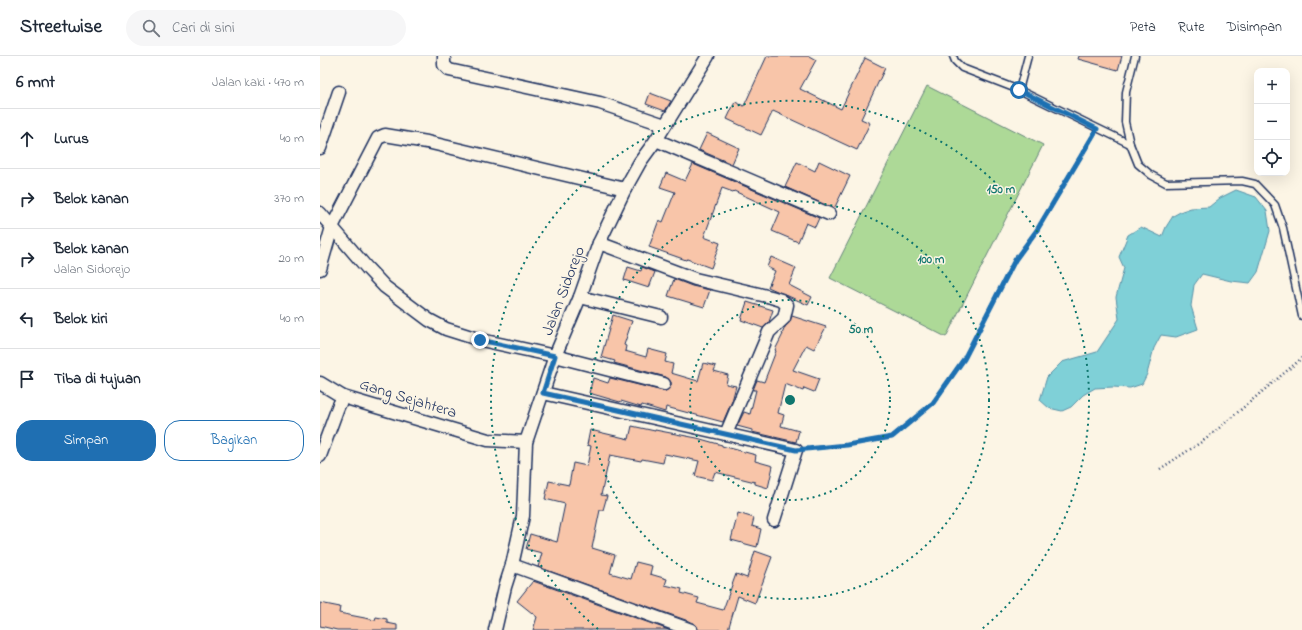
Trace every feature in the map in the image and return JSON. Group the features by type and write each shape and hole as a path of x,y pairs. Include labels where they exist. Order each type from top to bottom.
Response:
{"street":[{"path":"444,56 444,66 449,70 600,103 665,124"},
{"name":"Jalan Sidorejo","path":"495,630 523,516 526,442 555,356 580,297 600,243 625,189 640,162 656,140 708,56"},
{"path":"320,148 339,92"},
{"path":"320,269 332,227 378,138 385,135 427,142 625,189"},
{"path":"656,140 828,214"},
{"path":"320,213 385,287 429,320 446,329 480,340 555,356 664,384"},
{"path":"600,243 695,279 771,297 781,300 787,305 784,318 769,332 726,434"},
{"path":"580,297 661,317"},
{"path":"320,383 343,397"},
{"path":"543,393 796,450 774,520"},
{"name":"Gang Sejahtera","path":"320,456 343,397 488,440 526,442"},
{"path":"512,565 691,630"}],"lane":[{"path":"953,56 955,61 962,68 1019,90 1130,144"},
{"path":"1019,90 1028,56"},
{"path":"1134,56 1126,92 1125,122 1130,144 1138,164 1151,175 1166,183 1242,181 1255,184 1275,205 1283,228 1302,316"}],"path":[{"path":"796,450 847,445 892,437 933,403 964,359 1015,260 1037,230 1097,129"},
{"path":"1160,469 1206,439 1302,358"}],"green space":[{"path":"927,86 1043,145 946,337 830,278"}],"water":[{"path":"1236,190 1256,197 1267,211 1270,231 1258,272 1250,283 1231,281 1202,274 1194,285 1191,306 1198,329 1176,337 1161,335 1154,348 1147,374 1142,384 1130,388 1095,388 1083,395 1071,407 1062,411 1049,408 1040,400 1047,377 1062,362 1097,352 1119,319 1116,297 1124,268 1119,257 1128,235 1141,227 1162,237 1173,216 1191,208 1209,207 1220,198"}],"building":[{"path":"767,56 809,56 816,60 800,89 841,109 865,58 885,68 861,119 870,123 857,150 773,111 761,135 727,119 735,102 744,106"},
{"path":"1079,56 1122,56 1118,70 1078,59"},
{"path":"650,93 671,101 665,111 646,104"},
{"path":"707,133 739,148 732,164 699,150"},
{"path":"819,161 850,176 834,209 785,187 797,162 815,171"},
{"path":"693,164 819,218 815,227 806,223 798,242 772,231 780,212 734,191 733,192 722,188 704,237 720,243 711,268 649,247 659,220 663,222 675,192 660,187 666,173 685,181"},
{"path":"771,257 796,268 789,285 812,297 808,305 768,287 775,271 767,267"},
{"path":"628,267 641,271 642,267 655,272 649,288 624,280"},
{"path":"674,279 692,286 710,290 704,307 668,296"},
{"path":"747,302 773,310 769,322 763,328 741,320"},
{"path":"613,315 632,321 624,345 626,346 625,351 646,357 648,349 667,354 665,362 673,364 671,373 698,381 703,363 716,366 714,371 728,375 726,384 736,386 732,401 723,422 666,407 665,412 642,405 641,407 589,393 593,378 608,383 610,378 663,391 666,391 671,386 671,382 666,377 614,363 615,361 601,357"},
{"path":"792,316 826,327 814,349 806,345 793,370 819,379 814,392 804,388 803,391 785,384 778,413 784,415 781,426 799,431 796,442 752,432 752,430 737,426 744,412 750,414 756,390 753,390 757,380 764,382 776,351 775,350 785,327 789,323"},
{"path":"632,426 697,438 722,445 756,455 755,461 773,466 768,488 755,484 755,482 715,472 712,480 695,476 699,461 665,454 663,463 642,459 641,461 610,455 601,495 607,496 603,510 600,510 592,548 615,555 610,573 631,579 636,562 652,566 650,574 667,579 665,585 682,589 681,593 699,598 697,603 723,610 736,574 747,578 755,551 772,557 755,603 738,596 728,630 698,630 694,623 538,567 542,553 526,549 530,534 557,542 565,504 545,499 549,481 569,485 573,463 587,466 591,446 587,445 590,430 629,439"},
{"path":"738,513 754,518 752,526 761,529 757,547 731,540"},
{"path":"533,581 669,630 533,630 537,617 517,601"},
{"path":"320,603 340,607 339,613 375,620 376,617 387,619 387,623 397,625 397,630 337,630 320,626"}],"route":[{"path":"480,340 555,356 543,393 796,450 847,445 892,437 933,403 964,359 1015,260 1037,230 1097,129 1019,90"}]}
